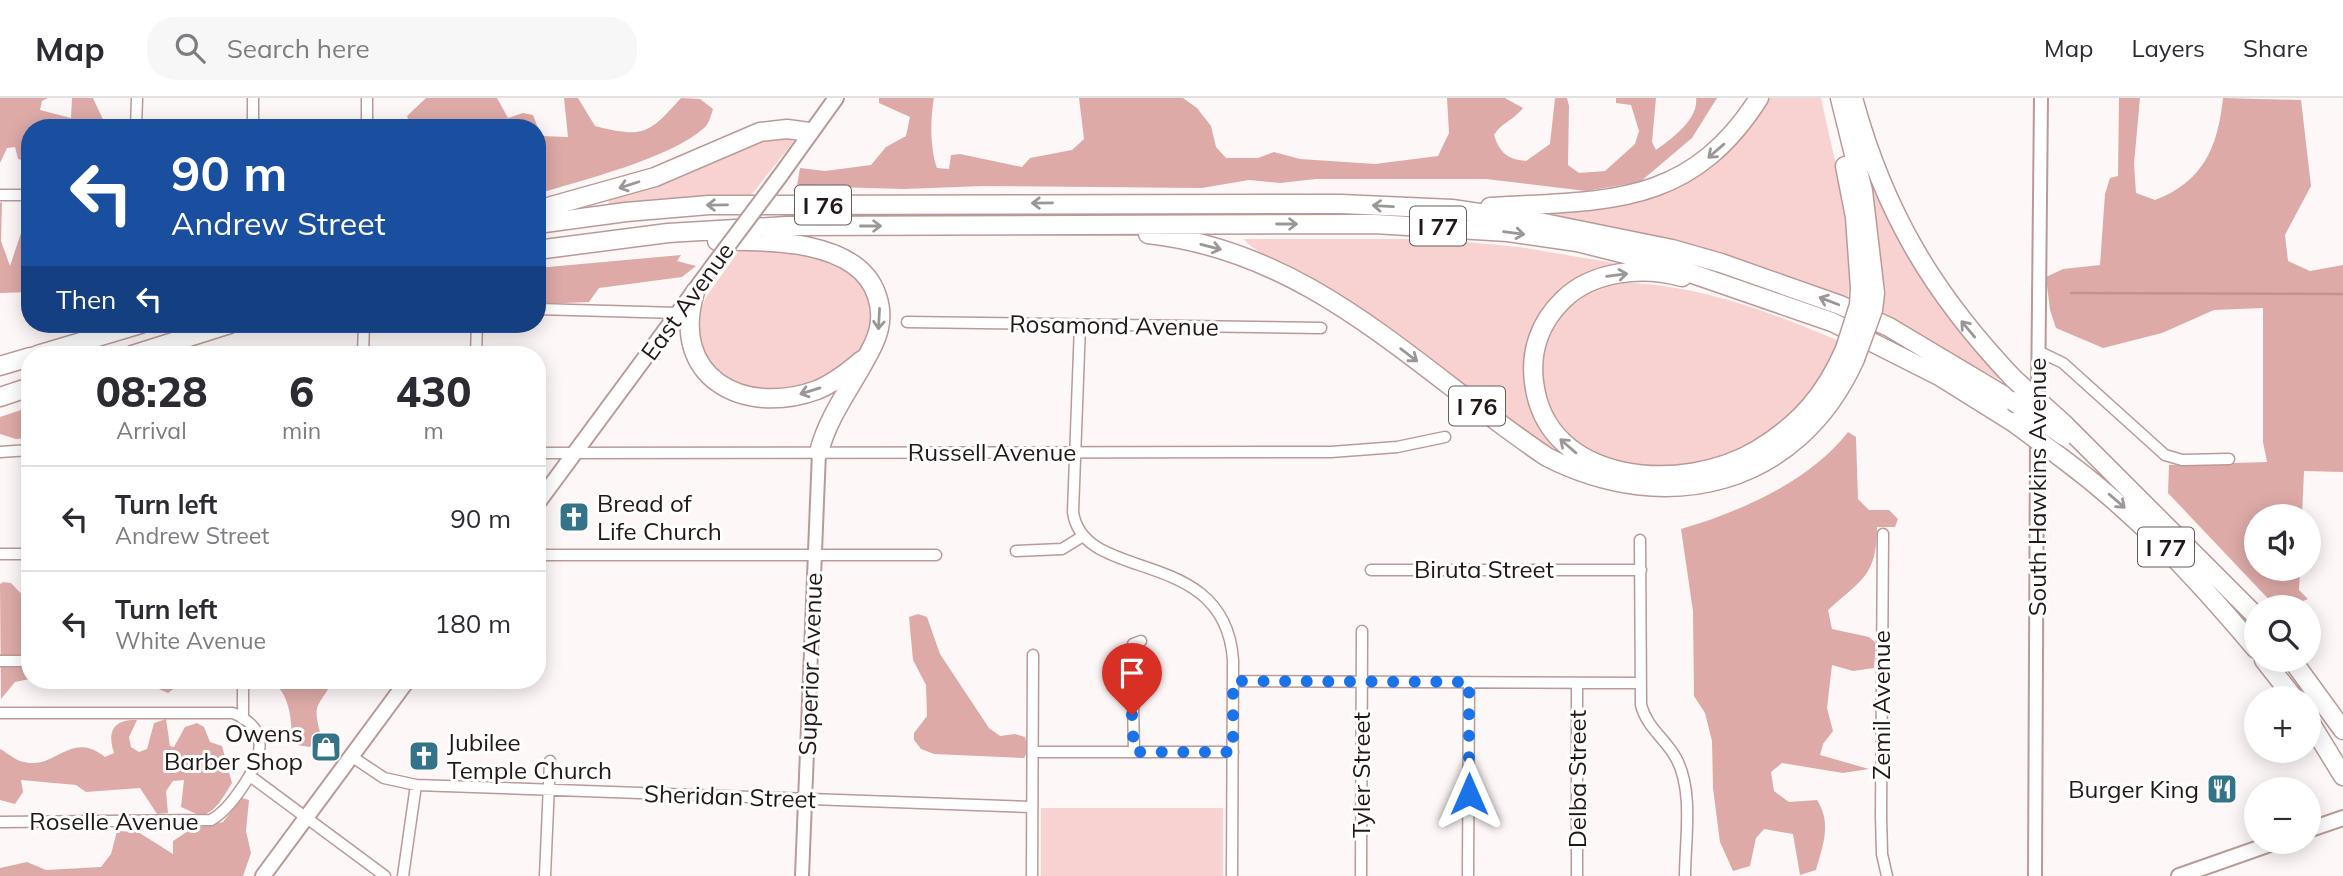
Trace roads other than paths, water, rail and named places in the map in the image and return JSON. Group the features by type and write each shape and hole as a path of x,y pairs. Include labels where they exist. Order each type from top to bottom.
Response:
{"highway":[{"name":"I 76","path":"546,223 709,205 1341,204 1451,209 1599,201 1653,188 1692,170 1726,142 1759,98"},
{"path":"1828,98 1855,217 1868,290"},
{"name":"I 76","path":"546,249 713,229 1072,226 1166,236 1238,253 1279,270 1354,313 1547,457 1578,473 1623,485 1660,488 1695,485 1716,481 1766,461 1810,428 1844,383 1850,354 1874,310 1868,290 1863,191 1840,98"},
{"path":"1853,98 1872,164 1912,247 1955,312 2014,379 2064,430"},
{"path":"546,207 655,177 760,132 788,129 809,132"},
{"name":"I 77","path":"1451,209 1626,239 1721,263 1775,281 1889,327 2064,430 2244,604"},
{"name":"I 77","path":"1072,226 1374,224 1507,232 1577,242 1661,263 1832,322 1941,377 2013,422 2063,459 2140,521 2174,555 2244,635"},
{"path":"559,247 742,241 832,253 861,270 878,299 879,326 867,356 825,429 819,452"},
{"path":"1793,309 1676,276 1629,273 1598,277 1582,284 1558,304 1536,343 1533,379 1544,418 1553,432 1581,457 1624,473 1693,473 1722,467 1756,451 1810,407 1850,354"},
{"path":"695,292 689,332 692,350 705,372 730,390 765,398 795,396 826,386 867,356"},
{"path":"67,346 111,333"},
{"path":"160,346 202,333"},
{"path":"0,366 21,360"},
{"path":"0,397 21,390"},
{"path":"2273,672 2285,686"},
{"path":"2301,672 2343,730"},
{"path":"2321,740 2343,776"}],"main road":[{"name":"East Avenue","path":"546,492 836,98"},
{"path":"263,876 401,689"},
{"path":"2321,826 2343,818"},
{"path":"2179,876 2205,872 2248,854"}],"street":[{"path":"136,119 137,98"},
{"path":"253,98 253,119"},
{"path":"367,98 367,119"},
{"name":"South Hawkins Avenue","path":"2035,876 2041,98"},
{"path":"0,195 21,195"},
{"path":"546,309 678,313"},
{"name":"Rosamond Avenue","path":"907,322 1321,328"},
{"path":"1080,325 1073,512 1076,525 1083,536 1093,544 1192,586 1216,604 1230,635 1233,681 1232,876"},
{"path":"2038,351 2063,363 2165,454 2182,460 2229,459"},
{"name":"Russell Avenue","path":"546,453 1331,452 1396,447 1445,438"},
{"path":"0,445 13,450"},
{"path":"0,452 21,450"},
{"name":"Superior Avenue","path":"802,876 819,452"},
{"name":"Zemil Avenue","path":"1883,534 1881,816 1882,854 1887,876"},
{"path":"1016,551 1062,550 1083,536"},
{"path":"1640,540 1640,682 1644,714 1677,760 1684,781 1685,876"},
{"path":"0,554 21,554"},
{"path":"546,555 936,555"},
{"name":"Biruta Street","path":"1371,570 1641,570"},
{"name":"Tyler Street","path":"1361,876 1362,631"},
{"path":"1134,752 1132,650 1133,644 1141,641"},
{"path":"1032,876 1033,655"},
{"path":"0,661 21,661"},
{"path":"1233,681 1640,682"},
{"path":"1468,876 1469,682"},
{"name":"Delba Street","path":"1577,683 1577,876"},
{"path":"243,689 243,719"},
{"path":"0,713 233,713 253,729 260,743 259,760 250,776 384,876"},
{"path":"1033,752 1233,752"},
{"name":"Sheridan Street","path":"351,757 384,778 416,785 1032,807"},
{"path":"545,876 550,761"},
{"name":"Roselle Avenue","path":"0,821 207,821 222,813 250,776"},
{"path":"403,876 416,785"}],"waterway":[{"path":"2071,293 2343,294"}],"place":[{"name":"Bread of Life Church","path":"574,517"},
{"name":"Owens Barber Shop","path":"326,747"},
{"name":"Jubilee Temple Church","path":"424,756"},
{"name":"Burger King","path":"2222,789"}]}
